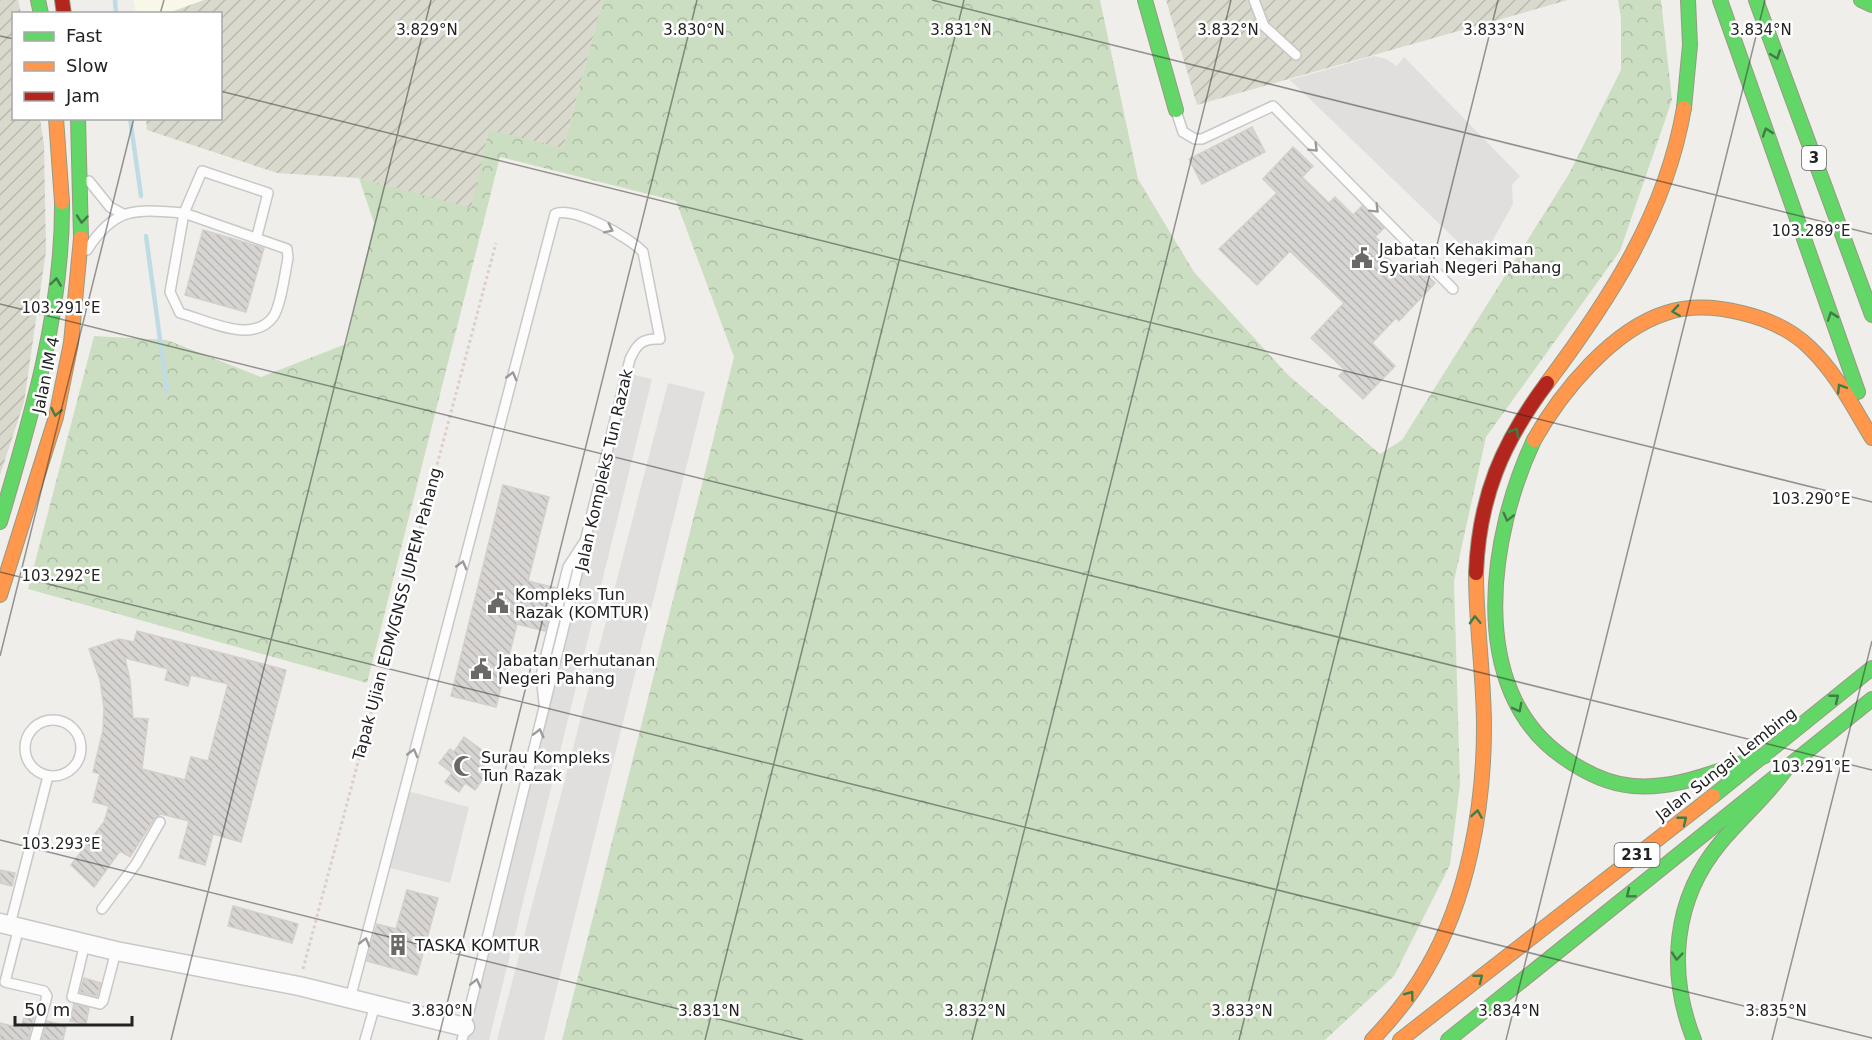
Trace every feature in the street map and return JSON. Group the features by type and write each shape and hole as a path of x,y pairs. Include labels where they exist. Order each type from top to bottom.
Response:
{"main road":[{"path":"1145,0 1176,110"},
{"path":"1372,1040 1413,992 1428,967 1456,897 1473,839 1481,787 1484,724 1474,580 1481,523 1493,476 1514,433 1538,395 1588,328 1622,276 1644,237 1663,195 1682,131 1691,58 1688,0"},
{"name":"3","path":"1720,0 1872,431"},
{"name":"3","path":"1756,0 1872,315"},
{"path":"1861,0 1872,5"},
{"name":"Jalan IM 4","path":"0,522 31,415 51,320 60,250 62,173 57,120"},
{"name":"Jalan IM 4","path":"0,595 56,417 73,327 83,207 78,120"},
{"path":"1765,756 1738,763 1697,781 1667,786 1634,786 1597,777 1560,760 1537,738 1518,710 1503,675 1496,621 1498,561 1521,469 1533,440 1556,404 1595,362 1646,322 1665,313 1701,308 1737,312 1769,321 1798,338 1826,365 1872,438"},
{"name":"Jalan Sungai Lembing","path":"1400,1040 1765,756 1872,668"},
{"name":"231","path":"1448,1040 1872,699"},
{"path":"1694,1040 1683,1018 1676,975 1680,925 1693,883 1719,844 1774,787 1788,766"}],"street":[{"path":"10,925 116,951 298,986 375,1005 464,1034"}],"lane":[{"path":"1254,0 1264,26 1296,55"},
{"path":"1176,110 1183,132 1194,139 1202,139 1273,106 1453,289"},
{"path":"81,169 95,192 110,207 123,214"},
{"path":"78,266 103,229 123,214 154,211 184,213 257,236 287,249 288,258 274,316 262,327 248,332 180,313 170,292 184,213 202,171 268,193 257,236"},
{"name":"Jalan Kompleks Tun Razak","path":"350,999 555,214 568,211 635,242 643,252 660,339 648,338 637,345 630,360 588,537 568,567 541,675 545,711 464,1034"},
{"path":"48,720 64,721 71,725 80,738 81,754 73,768 66,773 48,776 30,764 25,749 26,741 29,734 40,723 48,720"},
{"path":"35,1040 47,996 44,991 2,981 10,925 48,776"},
{"path":"102,909 136,864 160,822"},
{"path":"85,943 72,997 100,1004 103,1001 116,951"},
{"path":"365,1040 375,1005"}],"path":[{"name":"Tapak Ujian EDM/GNSS JUPEM Pahang","path":"298,986 496,243"}],"shaded area":[{"path":"0,0 18,0 21,12 12,12 12,120 40,120 44,144 46,251 24,402 0,475"},
{"path":"133,0 204,0 173,12 136,12"},
{"path":"204,0 603,0 563,148 489,131 471,209 359,178 277,173 147,130 146,120 222,120 222,12 171,12"},
{"path":"1166,0 1568,0 1197,105"},
{"path":"1374,56 1386,59 1397,66 1404,57 1520,176 1512,185 1513,204 1480,263 1290,80"},
{"path":"626,373 652,379 489,1040 462,1040"},
{"path":"668,383 705,392 544,1040 497,1040"},
{"path":"407,791 469,807 450,883 386,867"}],"green space":[{"path":"603,0 1100,0 1138,179 1194,272 1287,374 1380,454 1402,440 1569,174 1621,70 1621,18 1618,0 1661,0 1672,100 1620,251 1486,437 1454,581 1460,784 1450,865 1394,976 1325,1040 562,1040 734,357 676,201 500,157 367,683 28,589 94,336 167,340 261,377 346,344 374,223 359,178 471,208 489,130 563,148"}],"building":[{"path":"1252,127 1265,152 1202,184 1189,159"},
{"path":"1293,147 1313,166 1302,177 1329,203 1335,197 1353,215 1362,206 1384,228 1375,237 1383,244 1379,249 1402,272 1412,261 1435,283 1399,321 1396,318 1372,343 1395,366 1363,399 1339,376 1345,370 1311,338 1344,303 1290,251 1257,285 1219,249 1277,193 1263,179"},
{"path":"203,230 264,248 246,312 185,295"},
{"name":"Kompleks Tun Razak (KOMTUR)","path":"503,485 549,497 528,581 556,588 545,631 517,624 496,707 451,696"},
{"path":"137,631 286,670 241,842 213,834 205,865 179,858 189,821 161,814 154,819 130,857 120,851 94,887 71,865 104,822 109,806 93,802 100,774 93,772 103,730 104,708 100,680 89,649 119,639 134,642","holes":["125,658 168,669 165,680 188,686 191,675 228,684 208,761 191,757 185,780 142,769 148,719 133,718 130,680"]},
{"name":"Surau Kompleks Tun Razak","path":"464,737 491,757 482,769 487,773 475,790 465,783 459,792 445,782 452,773 439,763 450,749 454,752"},
{"path":"0,870 15,873 12,886 0,883"},
{"name":"TASKA KOMTUR","path":"407,890 438,898 417,975 367,961 377,924 396,929"},
{"path":"233,906 298,924 292,943 228,926"},
{"path":"84,978 101,983 97,996 80,992"},
{"path":"74,1004 89,1008 86,1024 70,1021"},
{"path":"25,1014 34,1016 28,1040 0,1040 0,1023 21,1028"},
{"path":"47,1021 66,1026 63,1040 42,1040"}],"waterway":[{"path":"115,0 116,12"},
{"path":"130,120 141,196"},
{"path":"146,236 167,391"}],"traffic: fast":[{"path":"38,0 41,12"},
{"path":"1145,0 1176,110"},
{"path":"1684,108 1690,45 1688,0"},
{"path":"1720,0 1858,392"},
{"path":"1756,0 1872,315"},
{"path":"1861,0 1872,5"},
{"path":"78,120 81,238"},
{"path":"0,522 34,404 51,324 61,243 62,202"},
{"path":"1534,440 1506,519 1498,563 1495,608 1499,651 1511,692 1532,728 1563,757 1579,768 1605,780 1623,785 1667,785 1765,756"},
{"path":"1713,796 1872,668"},
{"path":"1448,1040 1872,699"},
{"path":"1694,1040 1685,1014 1680,988 1679,937 1684,912 1705,864 1721,842 1773,786 1788,766"}],"traffic: slow":[{"path":"1547,383 1613,287 1649,219 1676,147 1684,108"},
{"path":"56,120 62,202"},
{"path":"0,595 56,417 71,343 81,238"},
{"path":"1534,440 1573,383 1626,333 1646,321 1675,310 1704,308 1733,311 1761,318 1779,326 1803,342 1820,358 1836,380 1872,438"},
{"path":"1372,1040 1402,1006 1427,968 1453,912 1471,851 1481,789 1484,727 1476,573"},
{"path":"1400,1040 1713,796"}],"traffic: jam":[{"path":"62,0 64,12"},
{"path":"1476,573 1482,520 1496,472 1517,427 1547,383"}],"place":[{"name":"Jabatan Kehakiman Syariah Negeri Pahang","path":"1362,258"},
{"name":"Kompleks Tun Razak (KOMTUR)","path":"498,603"},
{"name":"Jabatan Perhutanan Negeri Pahang","path":"481,669"},
{"name":"Surau Kompleks Tun Razak","path":"464,766"},
{"name":"TASKA KOMTUR","path":"398,945"}]}
